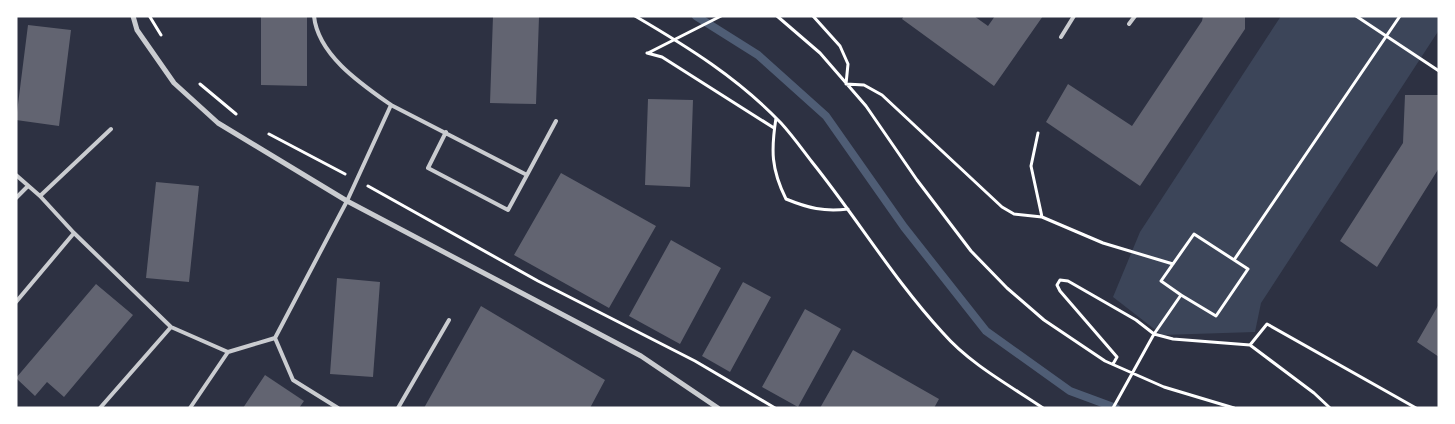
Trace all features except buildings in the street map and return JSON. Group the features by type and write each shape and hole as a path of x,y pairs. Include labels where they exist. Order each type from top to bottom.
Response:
{"street":[{"path":"133,16 137,30 174,83 218,123 346,200 641,356 718,408"}],"lane":[{"path":"314,16 316,31 349,75 391,105 527,175"},
{"path":"1060,37 1074,16"},
{"path":"1129,24 1135,16"},
{"path":"190,408 228,352 275,338 356,180 391,105"},
{"path":"446,132 428,168 508,210 556,121"},
{"path":"40,196 111,129"},
{"path":"16,175 40,196 74,233 171,327 228,352"},
{"path":"16,198 28,186"},
{"path":"16,302 74,233"},
{"path":"398,408 449,320"},
{"path":"100,408 171,327"},
{"path":"275,338 293,380 338,408"}],"path":[{"path":"149,16 164,40"},
{"path":"635,16 694,50 718,67 734,79 776,118 848,209 898,280 944,335 987,371 1043,408"},
{"path":"721,16 647,53 662,57 774,128"},
{"path":"777,16 820,54 866,106 917,180 971,252 1006,288 1044,320 1113,364 1164,387 1234,408"},
{"path":"812,16 840,46 848,64 846,84"},
{"path":"1356,16 1439,71"},
{"path":"1234,260 1400,16"},
{"path":"199,83 242,120"},
{"path":"846,84 864,85 882,95 1002,207 1014,214 1042,217 1103,243 1173,264"},
{"path":"776,118 773,168 786,199 807,208 828,211 848,209"},
{"path":"260,130 356,180 538,282 695,361 775,408"},
{"path":"1038,133 1031,166 1042,217"},
{"path":"1194,234 1248,269 1216,316 1161,281 1173,264 1194,234"},
{"path":"1113,364 1117,357 1060,291 1057,285 1060,280 1068,281 1136,320 1154,334 1173,339 1250,345 1314,393 1330,408"},
{"path":"1113,408 1154,334 1181,295"},
{"path":"1250,345 1267,324 1416,408"}],"shaded area":[{"path":"1281,16 1439,16 1439,30 1261,303 1255,332 1162,335 1113,297 1140,232"}],"waterway":[{"path":"696,16 758,55 826,116 904,227 986,331 1070,391 1116,408"}]}
